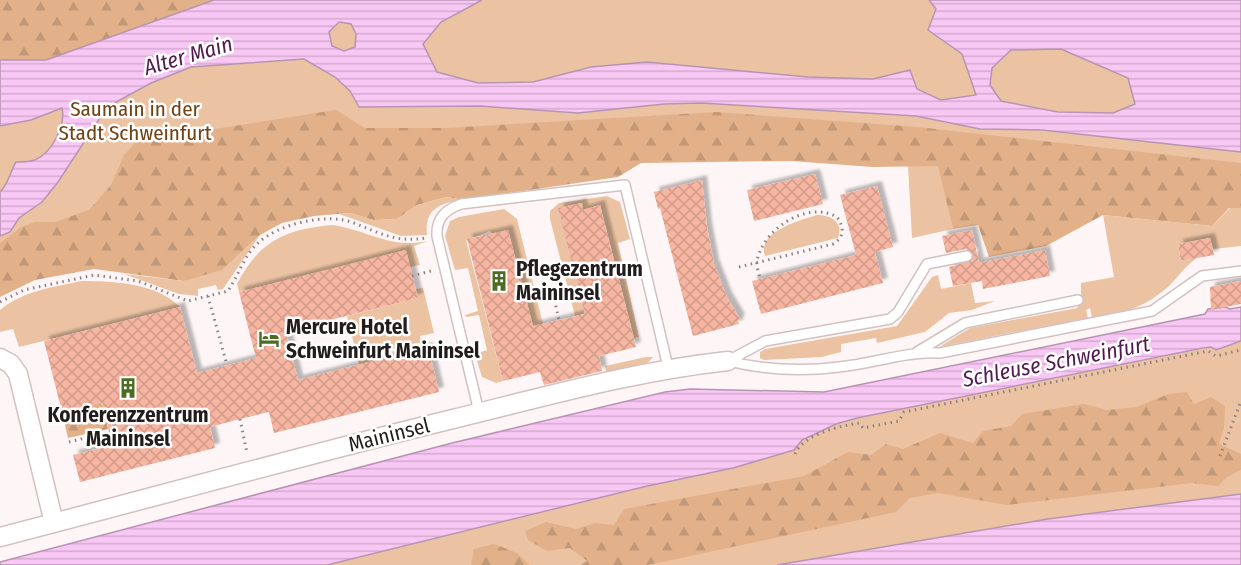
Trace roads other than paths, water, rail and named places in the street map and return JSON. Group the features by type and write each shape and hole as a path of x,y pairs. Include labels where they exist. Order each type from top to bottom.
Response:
{"street":[{"path":"0,358 11,364 18,374 54,523"},
{"name":"Maininsel","path":"0,537 251,469 479,412 668,367 728,361"}],"lane":[{"path":"479,412 437,236 440,217 447,209 461,204 626,185 668,367"},
{"path":"728,361 765,341 890,319 898,312 927,264 967,256"},
{"path":"728,361 763,369 839,368 917,352 940,353 1152,311 1202,276 1241,271"},
{"path":"917,352 965,323 1078,300"}],"water":[{"name":"Alter Main","path":"214,0 482,0 441,22 423,44 437,72 478,83 533,82 591,67 647,62 808,77 873,79 910,70 917,89 941,100 976,95 962,54 928,30 936,9 929,0 1241,0 1241,152 1042,130 980,129 916,116 701,103 664,104 578,113 480,106 359,107 350,91 335,77 304,59 191,67 151,83 107,107 58,182 42,202 19,218 10,232 0,236 0,192 16,162 35,160 52,145 60,130 63,115 62,108 31,120 0,126 0,60 46,60","holes":["339,22 351,24 356,34 355,47 344,51 332,46 329,32","1061,49 1128,78 1135,104 1113,113 1058,112 1001,101 990,85 992,68 1011,50"]},
{"name":"Schleuse Schweinfurt","path":"1225,307 1230,309 1241,307 1241,341 1216,350 1211,347 1203,348 857,418 836,424 802,440 794,450 733,468 643,487 327,565 0,565 0,562 452,443 665,392 690,389 824,392 1205,314 1208,309"},
{"path":"1241,494 1241,565 777,565 1048,519"}],"place":[{"name":"Pflegezentrum Maininsel","path":"499,281"},
{"name":"Mercure Hotel Schweinfurt Maininsel","path":"269,339"},
{"name":"Konferenzzentrum Maininsel","path":"128,388"}],"park label":[{"name":"Saumain in der Stadt Schweinfurt","path":"135,121"}]}
